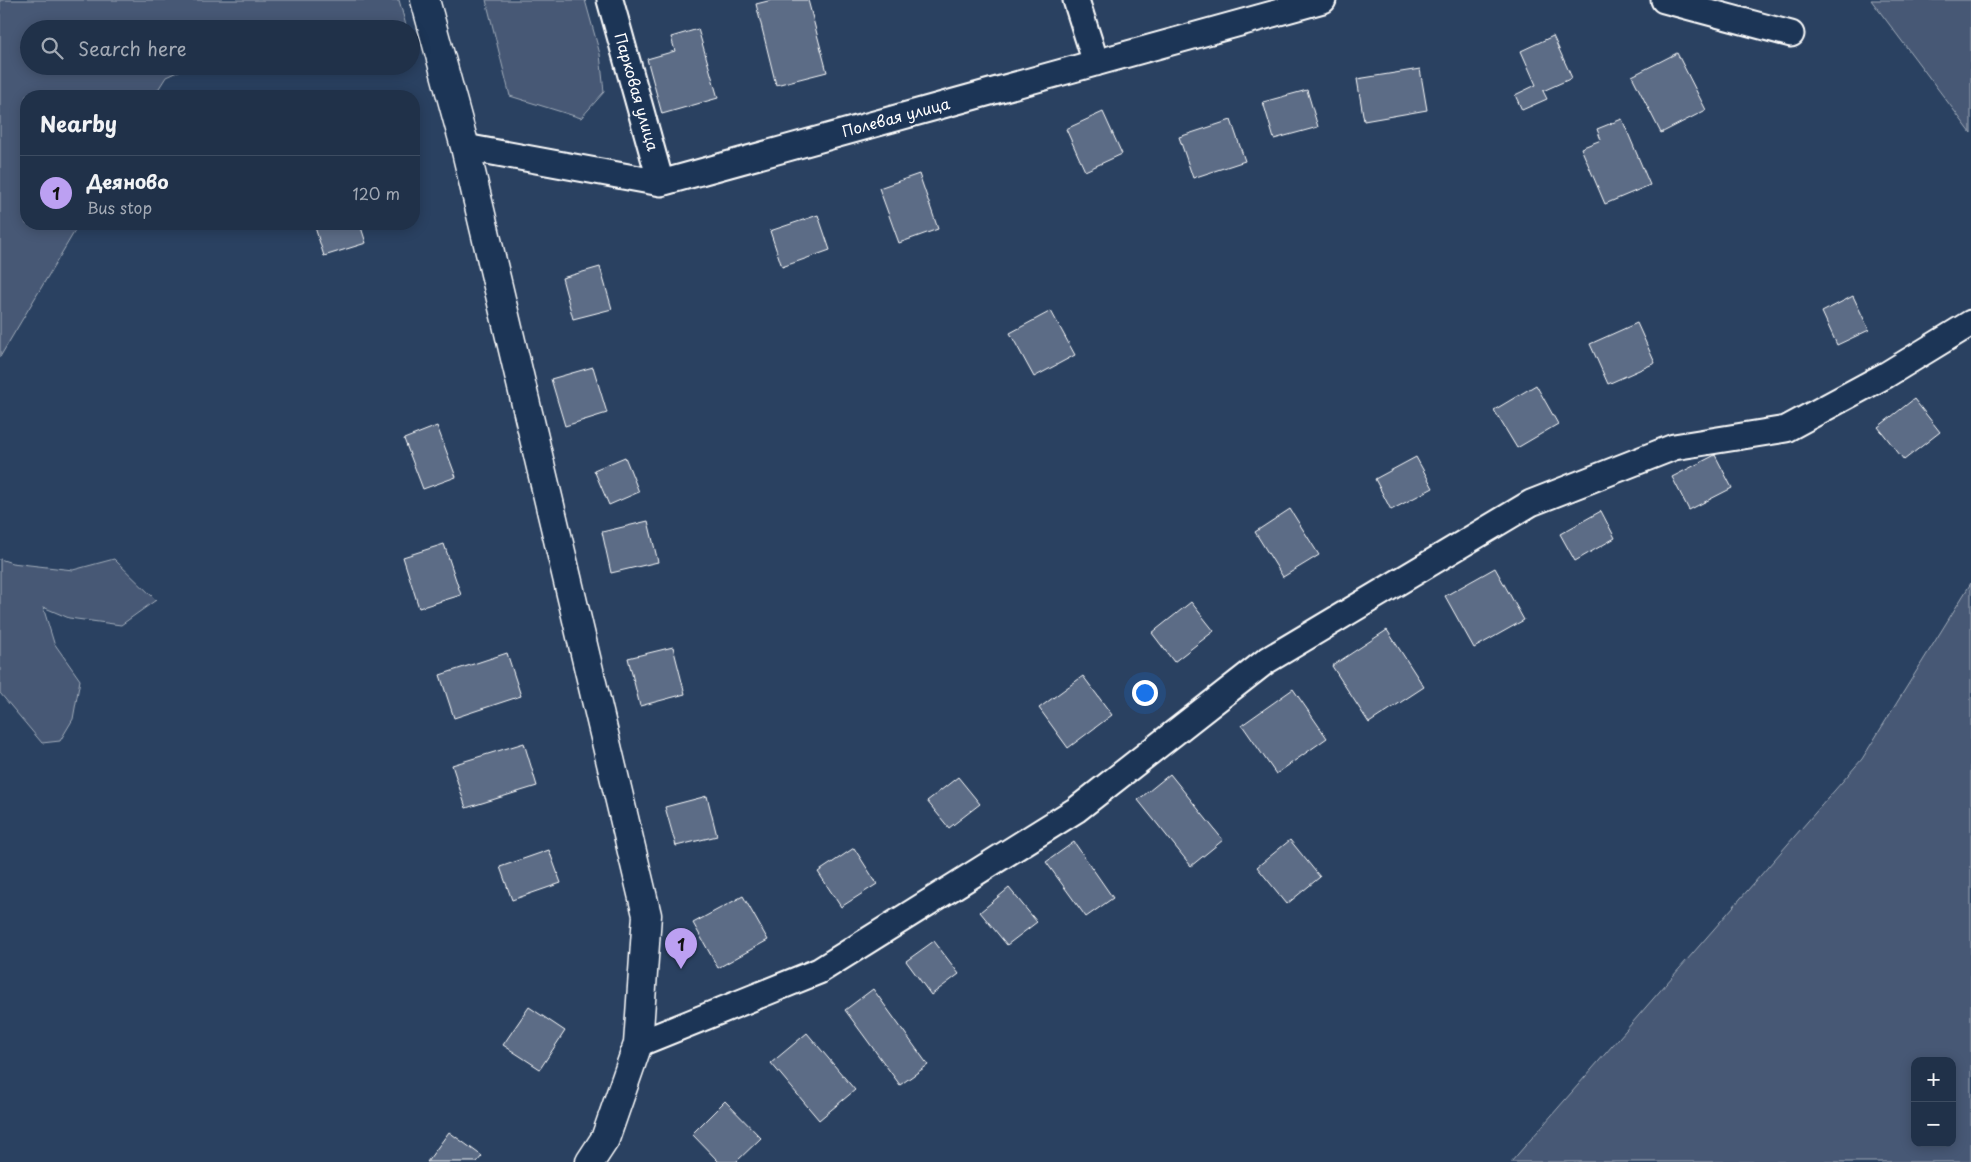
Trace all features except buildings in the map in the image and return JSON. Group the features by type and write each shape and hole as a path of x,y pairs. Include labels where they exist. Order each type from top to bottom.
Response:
{"main road":[{"path":"425,0 465,147 647,915 638,1044 605,1139 590,1162"}],"street":[{"name":"Парковая улица","path":"610,0 661,183"},
{"path":"1076,0 1096,63"},
{"name":"Полевая улица","path":"465,147 661,183 1323,0"},
{"path":"1664,0 1791,34"},
{"path":"638,1044 820,972 1076,810 1266,661 1531,503 1674,447 1786,429 1886,375 1971,322"}],"shaded area":[{"path":"0,0 399,0 405,20 20,20 20,75 170,75 166,77 158,90 20,90 20,230 75,230 0,357"},
{"path":"486,0 585,0 600,54 604,92 581,118 510,96"},
{"path":"1871,0 1971,0 1971,133"},
{"path":"0,559 12,563 73,570 114,559 156,600 121,625 69,618 43,607 54,643 80,680 73,719 60,741 42,743 0,693"},
{"path":"1971,583 1971,1162 1511,1162 1862,759"}],"place":[{"name":"Деяново","path":"681,969"}]}
